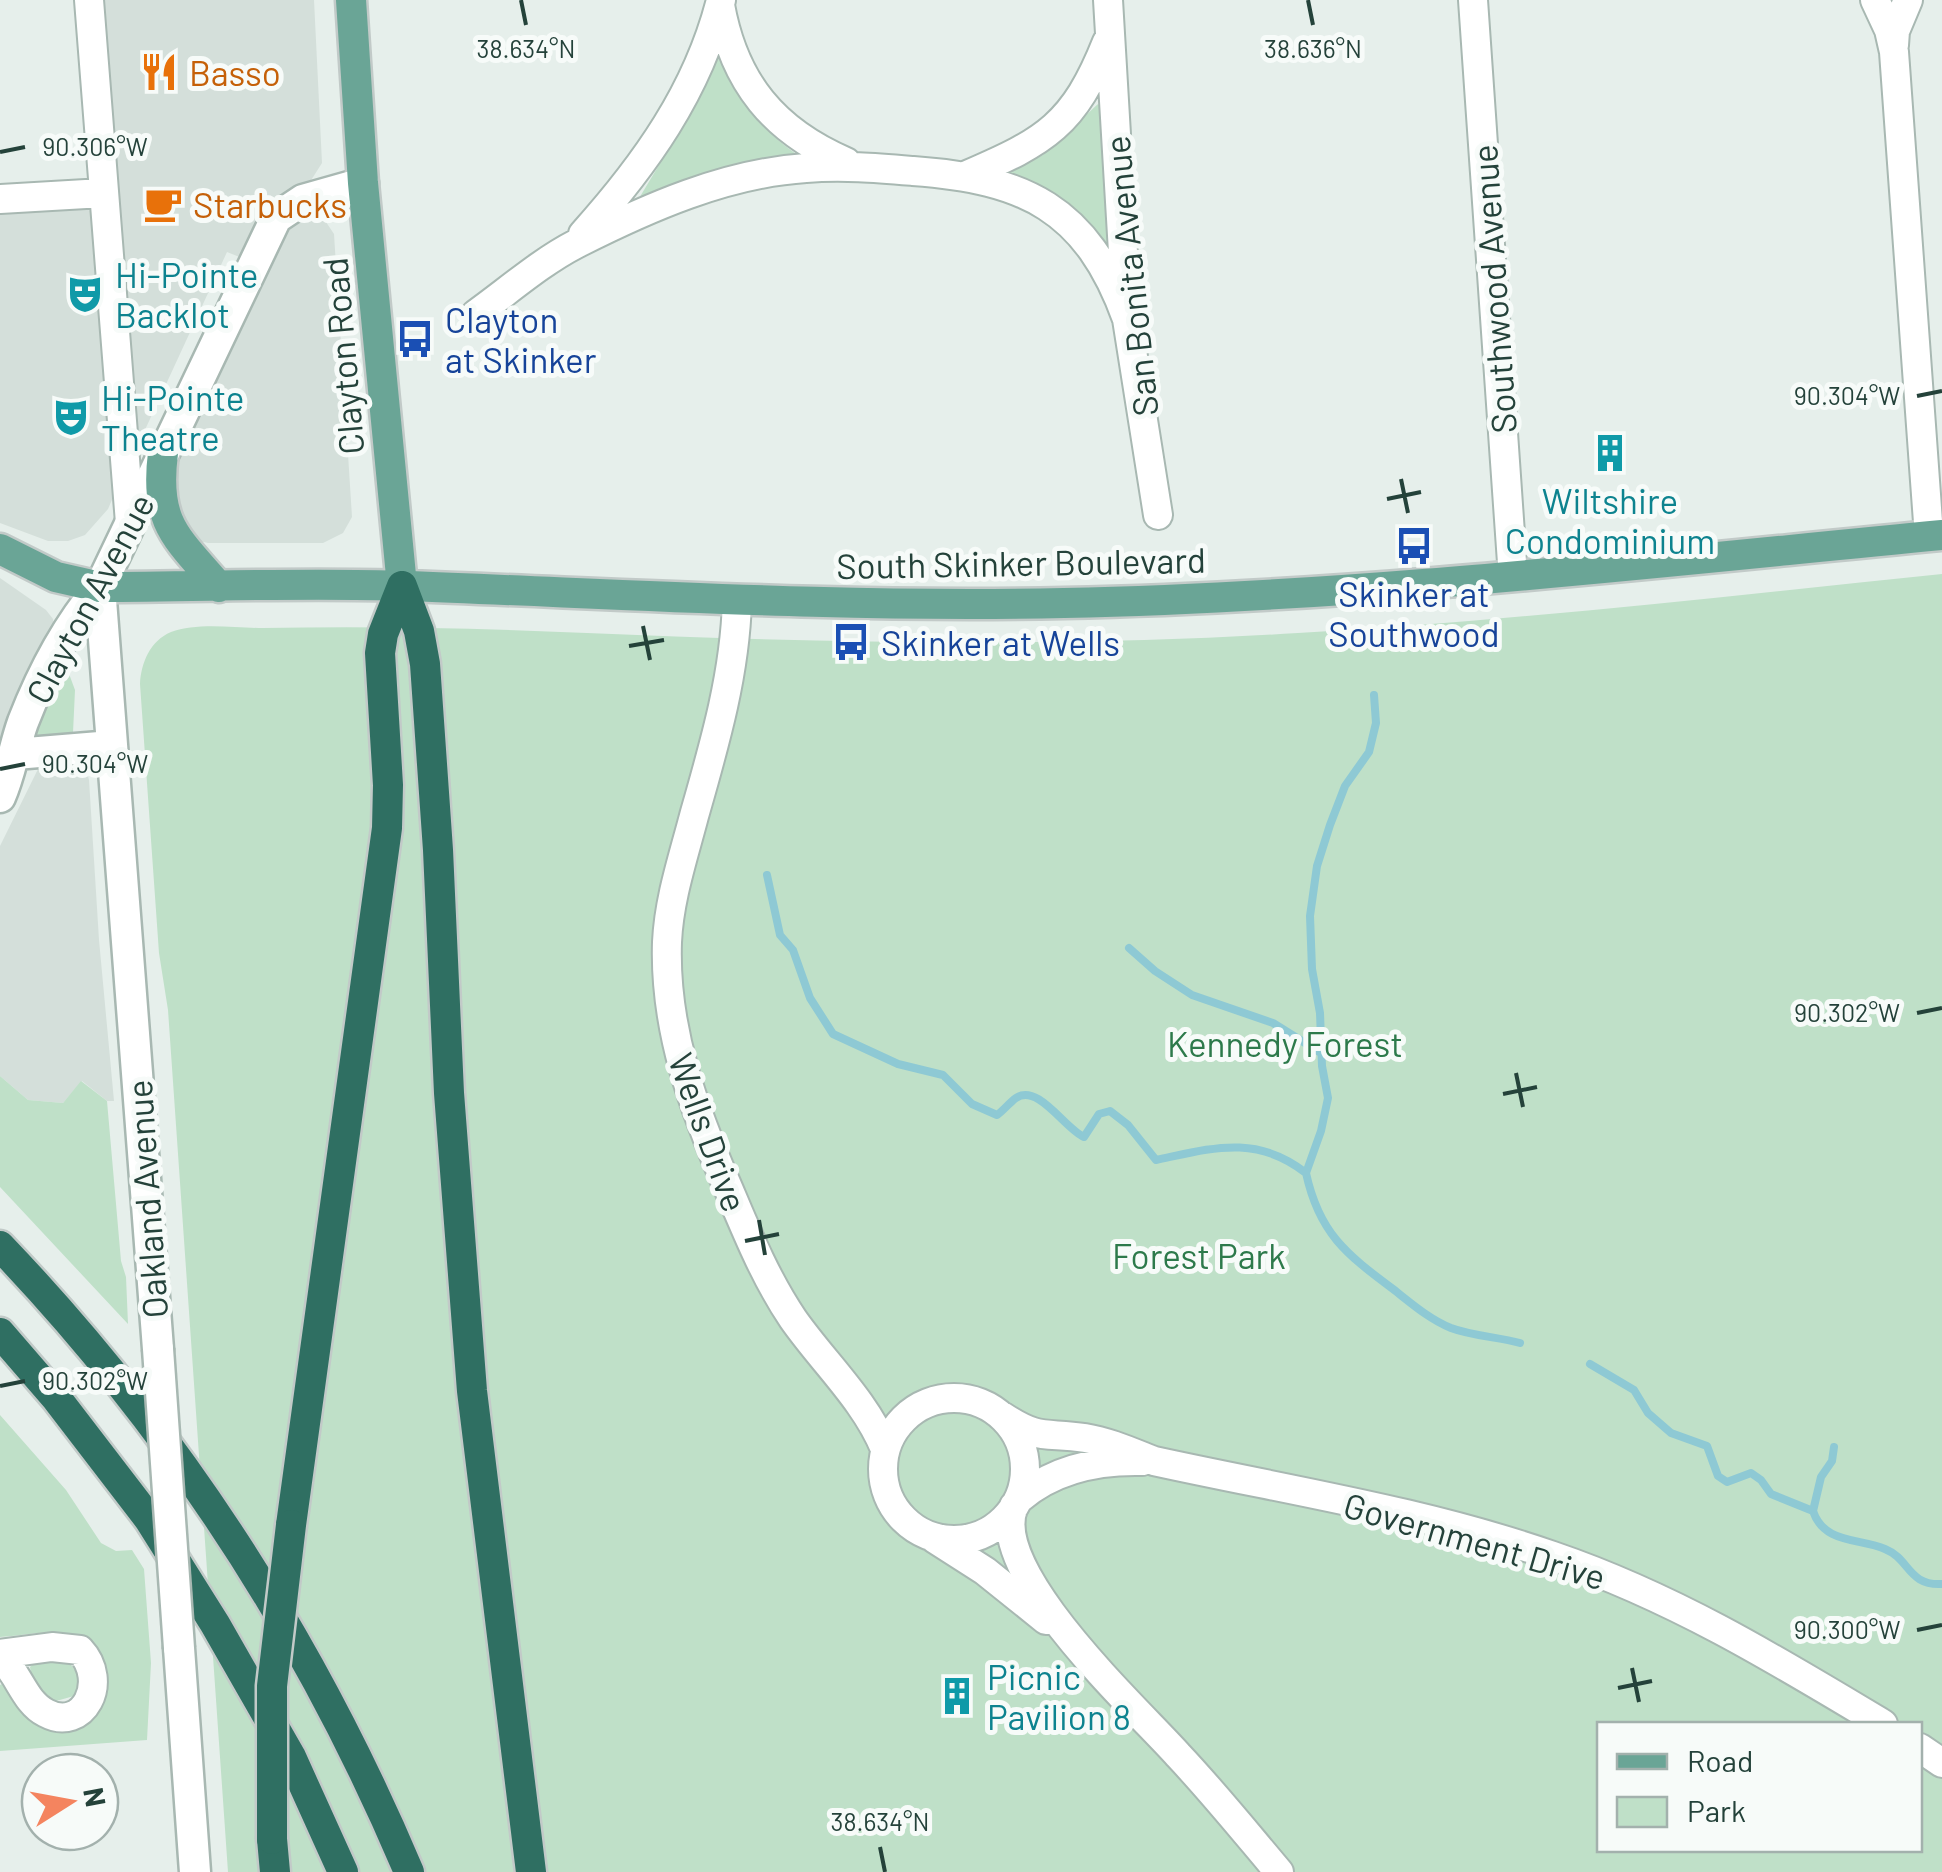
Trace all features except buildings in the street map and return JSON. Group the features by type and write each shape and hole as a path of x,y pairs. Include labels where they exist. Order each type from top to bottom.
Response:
{"highway":[{"path":"275,1872 272,1686 386,828 388,785 380,653 383,634 402,586"},
{"path":"402,586 419,631 424,664 464,1306 531,1872"},
{"path":"0,1246 122,1384 222,1520 324,1694 385,1814 409,1872"},
{"path":"0,1333 149,1519 292,1757 343,1872"}],"main road":[{"name":"Clayton Road","path":"351,0 363,183 402,586"},
{"path":"164,453 161,496 166,522 219,587"},
{"name":"South Skinker Boulevard","path":"0,548 56,577 100,587 402,586 737,601 957,604 1110,602 1367,589 1935,536"}],"street":[{"path":"89,0 130,523"},
{"name":"San Bonita Avenue","path":"1108,0 1127,319 1158,515"},
{"name":"Southwood Avenue","path":"1474,0 1513,577"},
{"path":"1876,0 1894,52 1935,536"},
{"path":"1894,52 1896,31 1908,0"},
{"path":"721,2 726,34 738,66 756,94 784,127 812,147 856,167"},
{"path":"572,246 675,116 700,65 721,2"},
{"name":"San Bonita Avenue","path":"967,175 1026,150 1054,127 1077,102 1093,76 1109,36"},
{"path":"476,314 572,246 660,206 750,176 804,168 856,167 967,175 1028,196 1068,222 1112,278 1127,319"},
{"name":"Clayton Avenue","path":"0,796 8,754 57,648 80,610 100,587 276,218 303,200 363,183"},
{"path":"0,199 103,192"},
{"name":"Oakland Avenue","path":"100,587 195,1872"},
{"name":"Wells Drive","path":"737,601 733,664 673,892 667,940 674,1038 714,1157 772,1284 794,1320 873,1423 885,1449"},
{"path":"8,754 112,746"},
{"path":"1070,1639 985,1572 904,1520 886,1492 882,1471 892,1432 918,1407 934,1400 970,1399 1002,1416 1021,1444 1024,1462 1009,1527 1016,1555 1038,1595 1070,1639 1182,1758 1279,1872"},
{"name":"Government Drive","path":"1002,1416 1038,1436 1083,1438 1115,1445 1154,1461 1422,1519 1551,1555 1636,1588 1726,1630 1880,1722"},
{"name":"Government Drive","path":"1017,1502 1052,1476 1113,1460 1154,1461"},
{"path":"932,1537 950,1540 987,1532 1017,1502"}],"shaded area":[{"path":"98,0 314,0 322,163 308,185 242,258 227,252 138,445 134,446"},
{"path":"93,211 117,488 108,509 85,535 68,541 48,541 0,523 0,214"},
{"path":"298,217 326,222 334,234 352,517 343,533 323,543 195,540 182,530 172,475 288,225"},
{"path":"0,578 46,610 54,627 8,732 0,739"},
{"path":"75,763 86,768 89,780 114,1101 107,1101 82,1081 63,1103 28,1100 0,1076 0,846 40,765"}],"green space":[{"path":"718,55 723,56 763,125 800,156 638,200 680,130"},
{"path":"1098,104 1102,108 1111,249 1105,251 1005,175 1043,155"},
{"name":"Forest Park","path":"1942,574 1942,1872 228,1872 168,1010 159,953 140,684 142,668 157,641 181,629 217,626 853,641 1121,641 1298,633 1620,607"},
{"path":"65,663 75,690 73,733 32,736"},
{"path":"0,1076 28,1100 63,1103 81,1081 107,1101 128,1324 0,1187"},
{"path":"0,1415 66,1490 101,1543 116,1551 132,1550 144,1569 151,1663 147,1740 0,1751 0,1685 6,1682 68,1727 90,1721 107,1684 103,1660 85,1641 54,1633 0,1637"},
{"path":"37,1660 71,1665 81,1686 74,1696 56,1701 42,1692 30,1667"}],"waterway":[{"path":"1306,1173 1328,1098 1312,969 1310,916 1317,866 1345,786 1369,752 1376,723 1374,695"},
{"path":"767,875 780,935 793,950 810,998 833,1034 898,1064 943,1075 972,1104 997,1115 1016,1098 1033,1097 1084,1137 1099,1114 1110,1111 1128,1125 1156,1160 1234,1147 1288,1161 1306,1173 1327,1227 1348,1253 1376,1276 1451,1328 1520,1343"},
{"path":"1129,948 1192,995 1273,1023 1321,1053"},
{"path":"1590,1364 1634,1390 1648,1413 1671,1433 1707,1446 1718,1476 1727,1482 1751,1473 1771,1494 1813,1511 1818,1522 1834,1535 1885,1549 1922,1581 1942,1584"},
{"path":"1813,1511 1834,1447"}],"place":[{"name":"Basso","path":"159,72"},
{"name":"Starbucks","path":"163,204"},
{"name":"Hi-Pointe Backlot","path":"85,294"},
{"name":"Clayton at Skinker","path":"415,339"},
{"name":"Hi-Pointe Theatre","path":"71,417"},
{"name":"Wiltshire Condominium","path":"1610,453"},
{"name":"Skinker at Southwood","path":"1414,546"},
{"name":"Skinker at Wells","path":"851,642"},
{"name":"Picnic Pavilion 8","path":"957,1696"}],"park label":[{"name":"Kennedy Forest","path":"1285,1043"}]}
